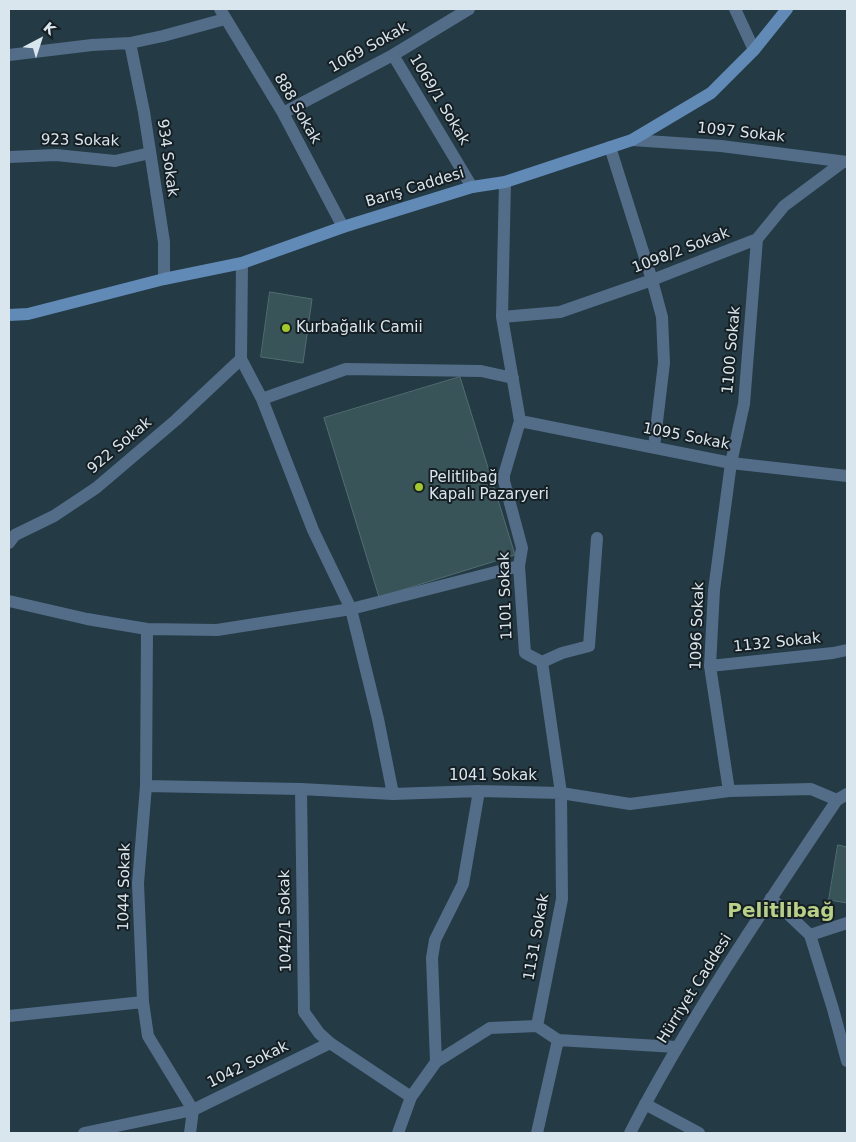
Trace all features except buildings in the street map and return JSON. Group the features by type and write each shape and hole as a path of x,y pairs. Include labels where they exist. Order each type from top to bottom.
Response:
{"main road":[{"name":"Barış Caddesi","path":"9,315 28,314 164,279 242,263 344,227 472,186 505,182 632,140 712,93 754,50 787,9"}],"street":[{"name":"1069 Sokak","path":"283,113 393,55 469,9"},
{"path":"735,9 754,50"},
{"path":"9,55 92,45 130,43 162,36 222,14"},
{"name":"888 Sokak","path":"222,14 283,113 344,227"},
{"name":"934 Sokak","path":"130,43 144,112 164,242 164,279"},
{"name":"1069/1 Sokak","path":"393,55 472,186"},
{"name":"1097 Sokak","path":"632,140 721,146 845,162"},
{"path":"610,147 662,317 664,363 654,448"},
{"name":"923 Sokak","path":"9,158 56,155 115,161 150,153"},
{"path":"758,239 784,206 845,162"},
{"path":"505,182 502,316 520,420"},
{"name":"1098/2 Sokak","path":"502,316 560,312 652,280 758,239"},
{"name":"1100 Sokak","path":"731,463 744,404 758,239"},
{"path":"242,263 241,359 262,399 313,530 351,609 378,719 393,794"},
{"name":"922 Sokak","path":"9,543 15,536 54,516 96,488 176,420 241,359"},
{"path":"262,399 346,369 481,371 513,378"},
{"name":"1095 Sokak","path":"520,420 731,463 847,476"},
{"name":"1101 Sokak","path":"520,420 504,480 522,548 519,566 525,653 542,662"},
{"name":"1096 Sokak","path":"729,791 710,666 714,590 731,463"},
{"path":"561,793 542,662 562,653 589,646 597,538"},
{"path":"9,601 87,619 147,629 217,630 351,609 519,566"},
{"name":"1044 Sokak","path":"147,629 146,786 138,883 144,1002 148,1036 193,1110"},
{"name":"1132 Sokak","path":"710,666 847,650"},
{"name":"1041 Sokak","path":"146,786 300,789 393,794 479,791 561,793 630,804 729,791 811,790 842,797"},
{"name":"1042/1 Sokak","path":"300,789 304,1012 319,1033 330,1042"},
{"path":"436,1062 432,958 436,940 463,884 479,791"},
{"name":"1131 Sokak","path":"537,1026 562,899 561,793"},
{"name":"Hürriyet Caddesi","path":"630,1133 676,1047 771,898 842,797"},
{"path":"771,898 810,935 847,1056"},
{"path":"810,935 847,923"},
{"path":"9,1016 144,1002"},
{"path":"398,1133 411,1096 436,1062 490,1028 537,1026 558,1040 676,1047"},
{"path":"537,1133 558,1040"},
{"path":"330,1042 411,1096"},
{"name":"1042 Sokak","path":"84,1133 193,1110 330,1042"},
{"path":"645,1104 699,1133"},
{"path":"190,1133 193,1110"}],"place":[{"name":"Kurbağalık Camii","path":"286,328"},
{"name":"Pelitlibağ Kapalı Pazaryeri","path":"419,487"}],"district":[{"name":"Pelitlibağ","path":"781,912"}]}
